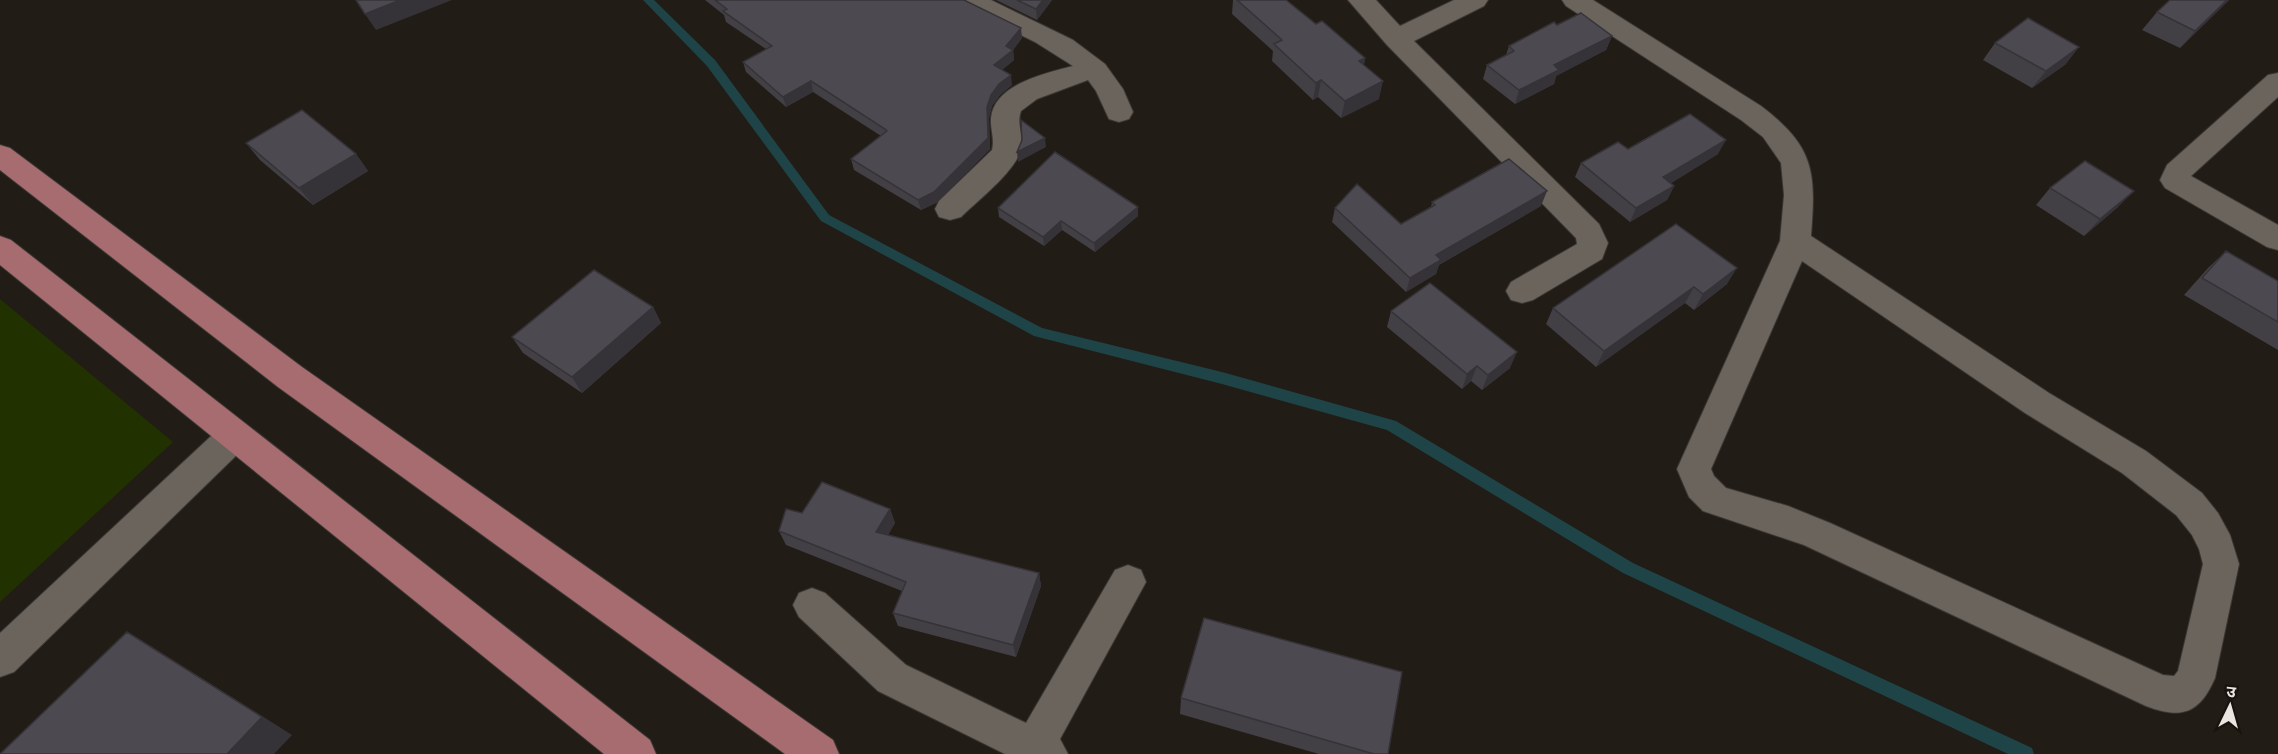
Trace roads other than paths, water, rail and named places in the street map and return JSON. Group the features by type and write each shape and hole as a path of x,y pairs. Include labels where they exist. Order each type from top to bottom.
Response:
{"main road":[{"path":"0,155 290,377 819,754"},
{"path":"0,248 636,754"}],"street":[{"path":"1361,0 1396,39 1588,232 1593,243 1591,251 1522,291"},
{"path":"1396,39 1474,0"},
{"path":"1575,0 1751,113 1773,130 1795,161 1799,195 1795,241 1694,469 1701,486 1716,501 1788,522 1817,534 2160,693 2177,696 2187,692 2196,678 2221,564 2217,546 2205,524 2189,504 2134,462 2037,403 1795,241"},
{"path":"981,2 1062,44 1107,85 1119,112"},
{"path":"950,209 1004,156 1008,148 1005,113 1011,103 1039,87 1092,69"},
{"path":"2278,82 2177,172 2175,180 2278,239"},
{"path":"0,659 234,435"},
{"path":"812,605 892,678 1041,751 1128,582"}],"waterway":[{"path":"648,0 711,63 825,218 1039,332 1222,378 1391,425 1628,568 2026,754"}]}
